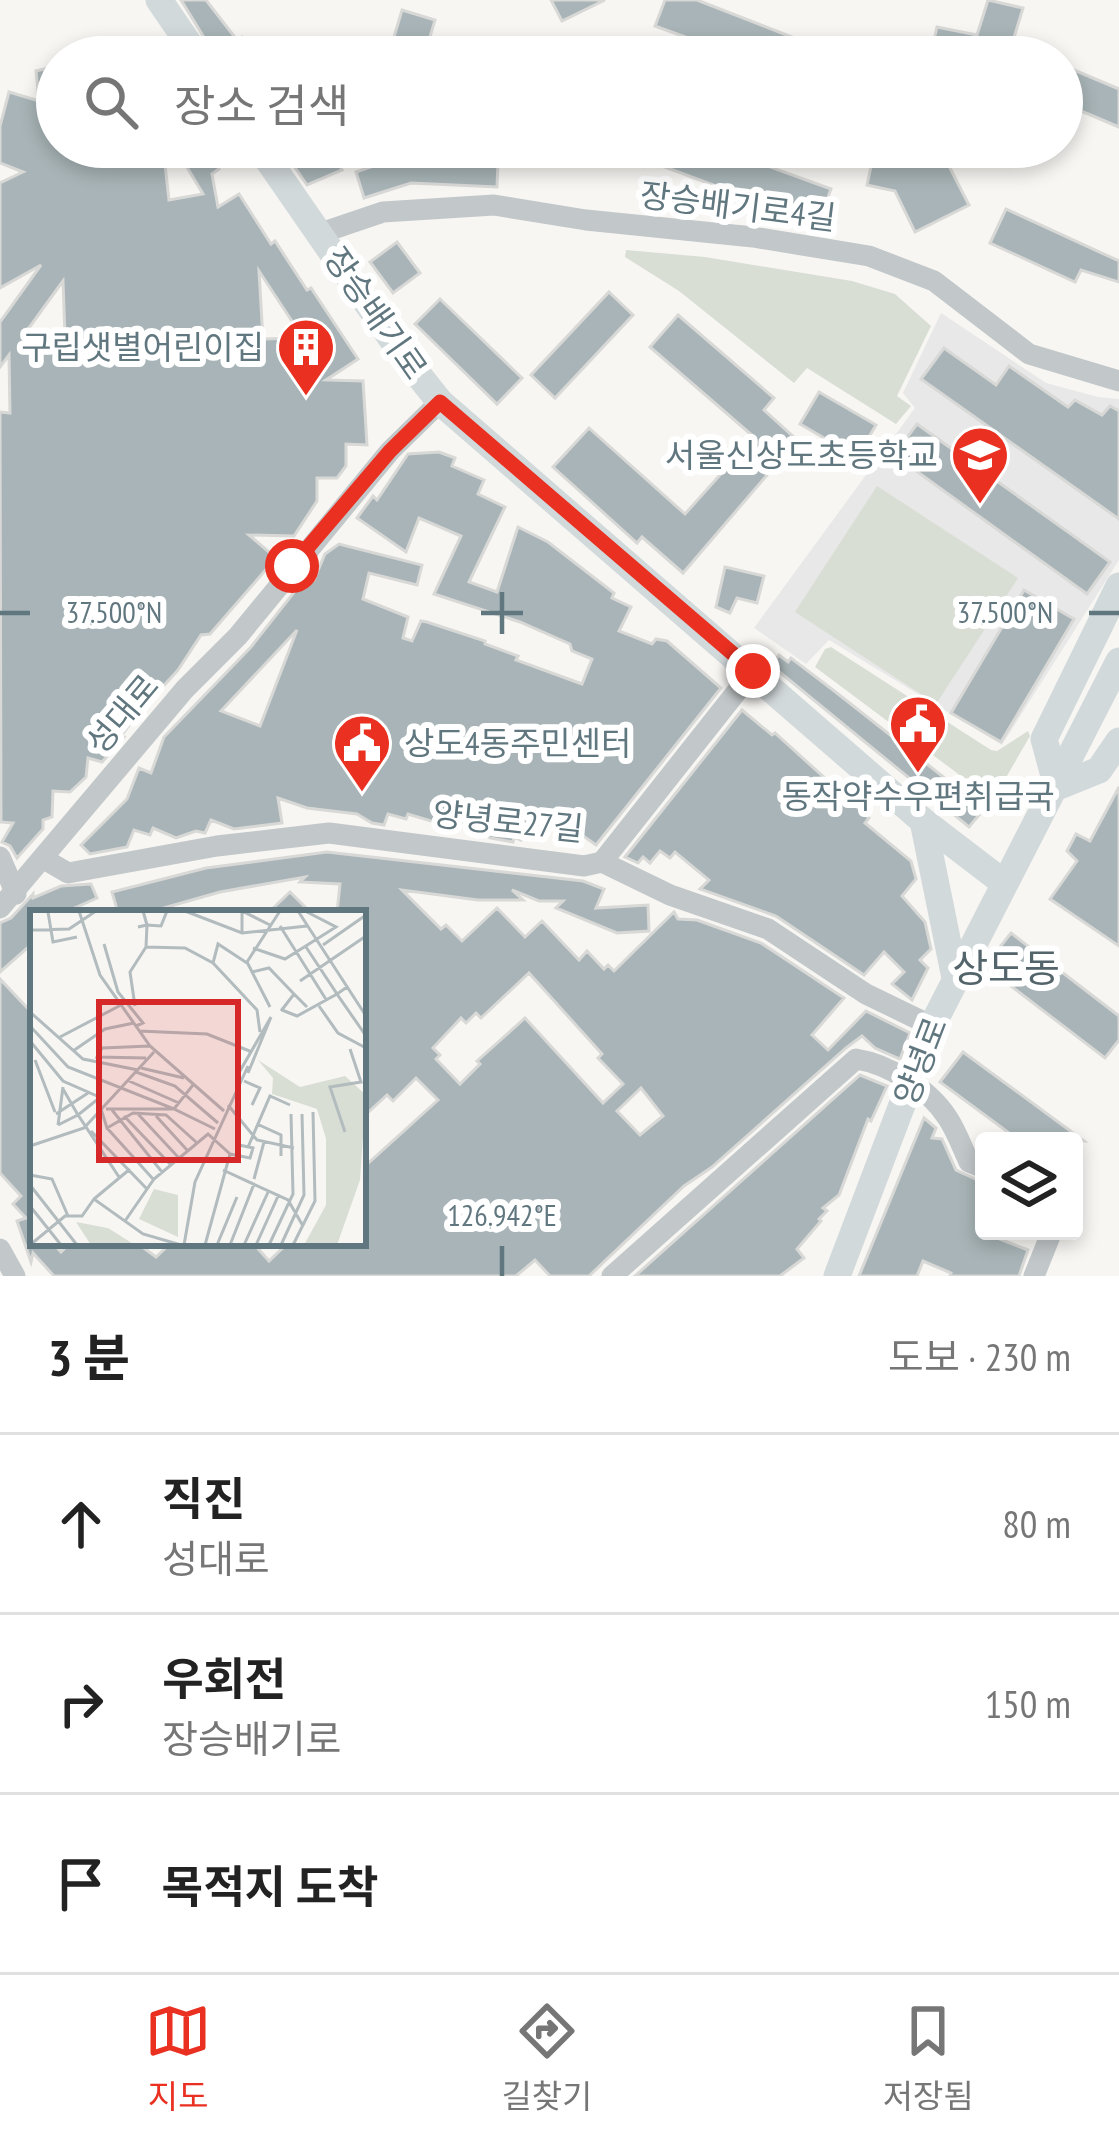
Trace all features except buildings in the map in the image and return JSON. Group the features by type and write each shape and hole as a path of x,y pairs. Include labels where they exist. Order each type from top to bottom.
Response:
{"main road":[{"path":"159,0 184,36"},
{"name":"장승배기로","path":"275,168 440,402 923,821 1004,883"},
{"path":"1119,586 1044,739 1057,787 1099,770 1119,741"},
{"name":"양녕로","path":"837,1276 932,1026 1119,661"},
{"path":"923,821 955,978"}],"street":[{"name":"장승배기로4길","path":"321,233 383,212 494,205 869,256 934,281 1029,354 1119,381"},
{"name":"성대로","path":"8,901 185,689 238,636 390,451 440,402"},
{"path":"602,862 753,671"},
{"name":"양녕로27길","path":"44,859 68,873 217,846 329,833 584,866 602,862 670,896 768,928 866,994 932,1026"},
{"path":"0,857 8,901"},
{"path":"612,1276 856,1059 876,1062 945,1113 969,1162 975,1164"},
{"path":"1034,1276 1048,1240"},
{"path":"0,1249 15,1276"}],"shaded area":[{"path":"626,250 705,257 852,281 895,294 931,326 897,396 911,406 896,424 807,368 794,383 679,291 625,257"},
{"name":"서울신상도초등학교","path":"941,313 1046,383 1119,399 1119,560 1002,745 829,640 806,664 754,628 915,408 903,393"},
{"path":"877,486 1018,578 936,704 795,612"},
{"path":"831,647 991,750 997,751 1028,731 1030,736 1000,788 977,788 815,667"}],"place":[{"name":"구립샛별어린이집","path":"306,398"},
{"name":"서울신상도초등학교","path":"980,506"},
{"name":"동작약수우편취급국","path":"918,775"},
{"name":"상도4동주민센터","path":"362,794"}],"district":[{"name":"상도동","path":"1006,968"}],"route":[{"path":"292,566 390,451 440,402 753,671"}]}
